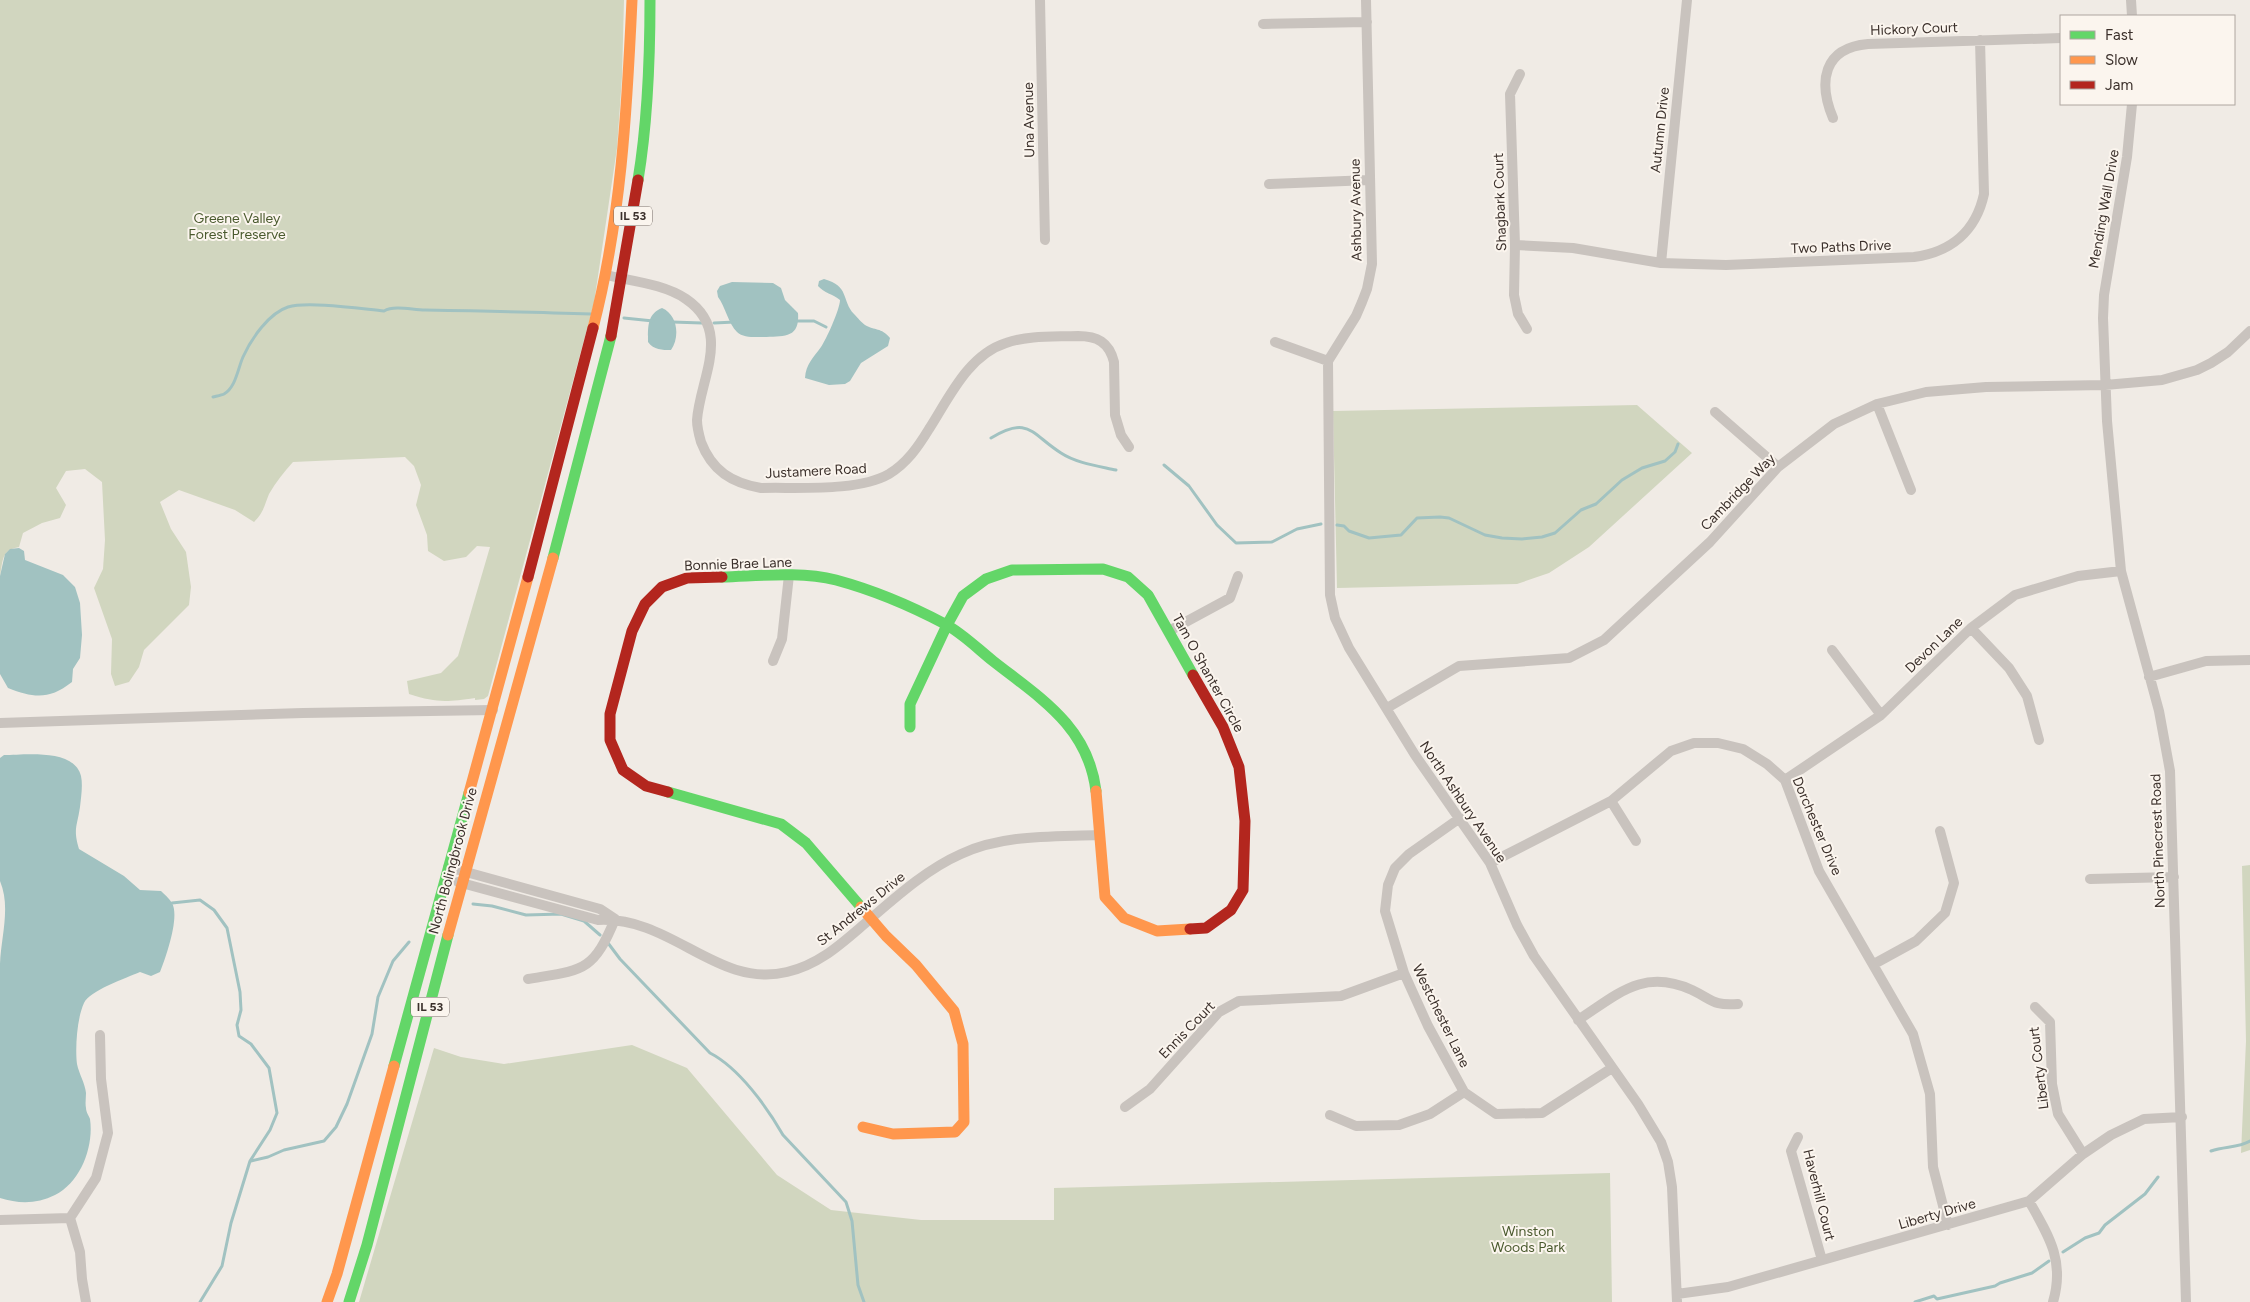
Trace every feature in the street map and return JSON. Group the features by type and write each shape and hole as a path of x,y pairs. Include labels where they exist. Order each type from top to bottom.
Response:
{"main road":[{"name":"IL 53","path":"606,275 621,176 627,119 632,0"},
{"name":"IL 53","path":"622,279 643,149 650,66 650,0"},
{"name":"North Bolingbrook Drive","path":"327,1302 337,1274 446,873 494,710 606,275"},
{"name":"North Bolingbrook Drive","path":"349,1302 367,1245 464,877 551,565 615,320 622,279"},
{"name":"Tam O Shanter Circle","path":"910,727 910,704 947,625 963,596 986,578 1012,570 1103,569 1128,577 1148,595 1224,727 1239,767 1245,822 1243,890 1231,910 1206,928 1157,931 1124,918 1105,897 1099,835"},
{"name":"Bonnie Brae Lane","path":"863,1127 893,1134 955,1132 964,1122 963,1044 954,1011 916,965 886,936 806,843 781,824 646,786 623,770 610,740 610,714 632,631 645,604 662,586 687,578 789,575 835,580 888,598 947,625 1058,712 1075,734 1094,774 1098,804 1099,835"}],"street":[{"name":"Una Avenue","path":"1040,0 1044,240"},
{"name":"Ashbury Avenue","path":"1328,361 1356,316 1368,289 1372,246 1366,0"},
{"name":"Autumn Drive","path":"1661,263 1687,0"},
{"path":"2131,0 2132,15"},
{"path":"1263,24 1367,22"},
{"name":"Hickory Court","path":"1833,118 1824,94 1825,79 1830,64 1848,49 1868,44 2060,38"},
{"name":"Two Paths Drive","path":"1515,245 1573,248 1661,263 1726,265 1914,257 1941,251 1952,244 1972,224 1984,194 1980,40"},
{"name":"Shagbark Court","path":"1520,74 1510,94 1515,304 1526,329"},
{"name":"Mending Wall Drive","path":"2105,385 2103,318 2106,277 2127,157 2132,105"},
{"path":"1269,184 1370,180"},
{"name":"Justamere Road","path":"606,275 672,292 686,299 702,315 710,335 712,354 698,414 699,434 706,454 712,464 724,476 746,486 761,488 858,485 887,475 910,457 973,364 997,346 1024,338 1090,336 1104,342 1112,354 1114,362 1118,426 1129,447"},
{"name":"Cambridge Way","path":"1387,708 1459,666 1569,658 1604,640 1710,542 1778,467 1834,424 1877,404 1926,392 1986,388 2105,385 2162,380 2197,370 2228,352 2250,331"},
{"path":"1275,342 1328,361"},
{"name":"North Ashbury Avenue","path":"1328,361 1328,492 1332,606 1340,630 1349,648 1442,795 1490,863 1525,941 1638,1104 1661,1142 1668,1162 1672,1187 1677,1298"},
{"name":"North Pinecrest Road","path":"2105,385 2121,571 2159,711 2170,771 2182,1117 2186,1302"},
{"path":"1877,404 1911,490"},
{"path":"1715,412 1778,467"},
{"name":"Devon Lane","path":"1785,780 1881,715 1971,628 2015,595 2078,576 2121,571"},
{"path":"772,661 782,638 789,575"},
{"path":"1169,631 1230,598 1238,576"},
{"path":"1971,628 2010,668 2027,696 2040,740"},
{"path":"1832,650 1881,715"},
{"path":"2149,677 2206,661 2250,660"},
{"path":"0,723 494,710"},
{"name":"Dorchester Drive","path":"1490,863 1611,802 1671,750 1694,743 1718,743 1743,749 1767,764 1785,780 1819,871 1913,1034 1930,1094 1933,1167 1948,1225"},
{"path":"1611,802 1636,841"},
{"name":"Westchester Lane","path":"1460,818 1409,854 1395,868 1388,885 1385,911 1404,973 1428,1026 1464,1092 1496,1114 1542,1113 1612,1068"},
{"path":"1874,964 1916,941 1945,913 1954,883 1940,831"},
{"name":"St Andrews Drive","path":"446,873 598,920 615,919 662,933 731,970 772,974 800,968 819,961 924,876 961,854 1005,840 1099,835"},
{"path":"2090,879 2174,877"},
{"path":"528,979 561,974 584,966 599,953 615,919"},
{"name":"Ennis Court","path":"1125,1107 1150,1090 1218,1012 1239,1001 1341,996 1404,973"},
{"path":"1578,1020 1631,986 1657,981 1684,987 1710,1002 1738,1004"},
{"name":"Liberty Court","path":"2034,1007 2050,1022 2052,1084 2058,1114 2083,1154"},
{"path":"86,1302 80,1252 70,1218 96,1178 108,1133 101,1079 100,1035"},
{"path":"1330,1115 1356,1126 1399,1126 1430,1114 1464,1092"},
{"name":"Liberty Drive","path":"1677,1298 1728,1287 2029,1201 2083,1154 2111,1135 2144,1119 2182,1117"},
{"name":"Haverhill Court","path":"1798,1137 1791,1151 1822,1260"},
{"path":"2029,1201 2049,1236 2058,1264 2057,1288 2053,1302"},
{"path":"0,1220 70,1218"}],"green space":[{"name":"Greene Valley Forest Preserve","path":"0,0 624,0 622,77 617,148 594,303 488,696 484,699 442,701 409,694 407,681 441,673 458,656 490,547 477,546 466,557 444,561 428,551 427,535 416,505 421,485 414,466 405,457 293,462 280,477 269,494 262,512 254,522 235,510 179,490 160,502 171,529 186,552 191,587 189,605 144,650 139,667 129,682 115,686 111,674 112,639 94,588 103,569 105,540 102,482 85,469 66,471 56,488 66,505 60,518 42,523 23,533 19,547 13,548 4,557 0,576"},
{"path":"1637,405 1692,453 1589,547 1549,573 1517,584 1337,588 1333,411"},
{"path":"2250,865 2250,1150 2241,1153 2246,1041 2242,866"},
{"name":"Winston Woods Park","path":"632,1045 687,1068 777,1175 831,1210 921,1220 1054,1220 1054,1188 1610,1173 1612,1302 359,1302 434,1048 461,1057 504,1064"}],"water":[{"path":"824,279 838,285 850,309 864,324 884,332 890,338 888,346 861,363 850,381 845,384 829,385 805,378 808,365 826,338 840,300 818,286 819,281"},
{"path":"732,282 773,283 781,288 785,300 798,313 798,321 793,332 783,336 756,337 746,336 737,332 729,320 717,291 720,286"},
{"path":"662,308 671,316 676,327 676,339 671,350 661,350 650,345 648,342 648,326 651,317"},
{"path":"19,548 24,551 25,560 63,575 75,587 80,603 82,635 80,658 73,669 72,682 56,692 41,696 26,694 8,688 0,674 0,576 5,554 10,549"},
{"path":"4,755 48,755 69,761 77,767 82,783 76,832 79,849 124,876 140,890 161,891 171,901 174,909 171,937 160,972 151,976 140,972 100,990 87,998 84,1003 78,1025 76,1057 86,1093 86,1109 90,1119 91,1129 88,1151 79,1172 64,1189 48,1198 28,1202 0,1198 0,964 5,922 5,901 0,881 0,758"}],"waterway":[{"path":"213,397 223,394 231,387 246,350 261,328 281,310 297,305 321,305 384,311 398,308 591,314"},
{"path":"624,318 653,321"},
{"path":"796,321 814,321 826,327"},
{"path":"672,322 702,323"},
{"path":"714,323 735,322"},
{"path":"991,438 1004,431 1022,428 1036,434 1061,453 1073,459 1116,470"},
{"path":"1337,525 1344,526 1349,531 1369,538 1401,535 1417,518 1440,517 1449,518 1485,535 1522,539 1542,537 1555,533 1581,510 1596,504 1622,480 1642,468 1665,461 1675,452 1678,444"},
{"path":"1164,465 1189,486 1217,525 1236,543 1272,542 1297,529 1321,524"},
{"path":"172,903 200,900 214,910 227,928 240,992 241,1010 237,1025 239,1036 251,1044 269,1068 277,1113 270,1130 250,1161 231,1223 222,1266 200,1302"},
{"path":"473,904 492,906 526,915 561,914 584,921 600,935"},
{"path":"251,1161 268,1157 284,1150 324,1141 336,1127 347,1104 372,1034 378,997 393,961 409,942"},
{"path":"608,943 620,959 710,1053 742,1078 769,1112 783,1135 846,1202 852,1221 858,1285 864,1302"},
{"path":"2211,1151 2241,1145 2250,1141"},
{"path":"2063,1252 2085,1238 2099,1233 2105,1225 2145,1194 2158,1177"},
{"path":"1915,1302 1934,1296 1937,1299 1995,1286 2032,1273 2049,1261"}],"traffic: fast":[{"path":"638,180 648,90 650,0"},
{"path":"553,558 611,336"},
{"path":"910,727 910,704 947,625 963,596 986,579 1012,570 1103,569 1128,577 1148,595 1193,675"},
{"path":"722,577 765,575 822,577 892,599 945,624 964,636 1044,701 1059,716 1083,748 1091,768 1096,791"},
{"path":"668,792 781,824 806,843 861,907"},
{"path":"394,1066 469,793"},
{"path":"349,1302 367,1245 448,935"}],"traffic: slow":[{"path":"593,328 603,288 621,165 628,83 632,0"},
{"path":"448,935 553,558"},
{"path":"469,793 528,577"},
{"path":"1096,791 1105,897 1124,918 1157,931 1190,929"},
{"path":"861,907 886,936 916,965 954,1011 963,1044 964,1122 955,1132 893,1134 863,1127"},
{"path":"327,1302 337,1274 394,1066"}],"traffic: jam":[{"path":"611,336 638,180"},
{"path":"528,577 593,328"},
{"path":"668,792 646,786 623,770 610,740 610,714 632,631 645,604 662,587 687,578 722,577"},
{"path":"1190,929 1206,928 1231,910 1243,890 1245,821 1239,767 1223,727 1193,675"}]}
